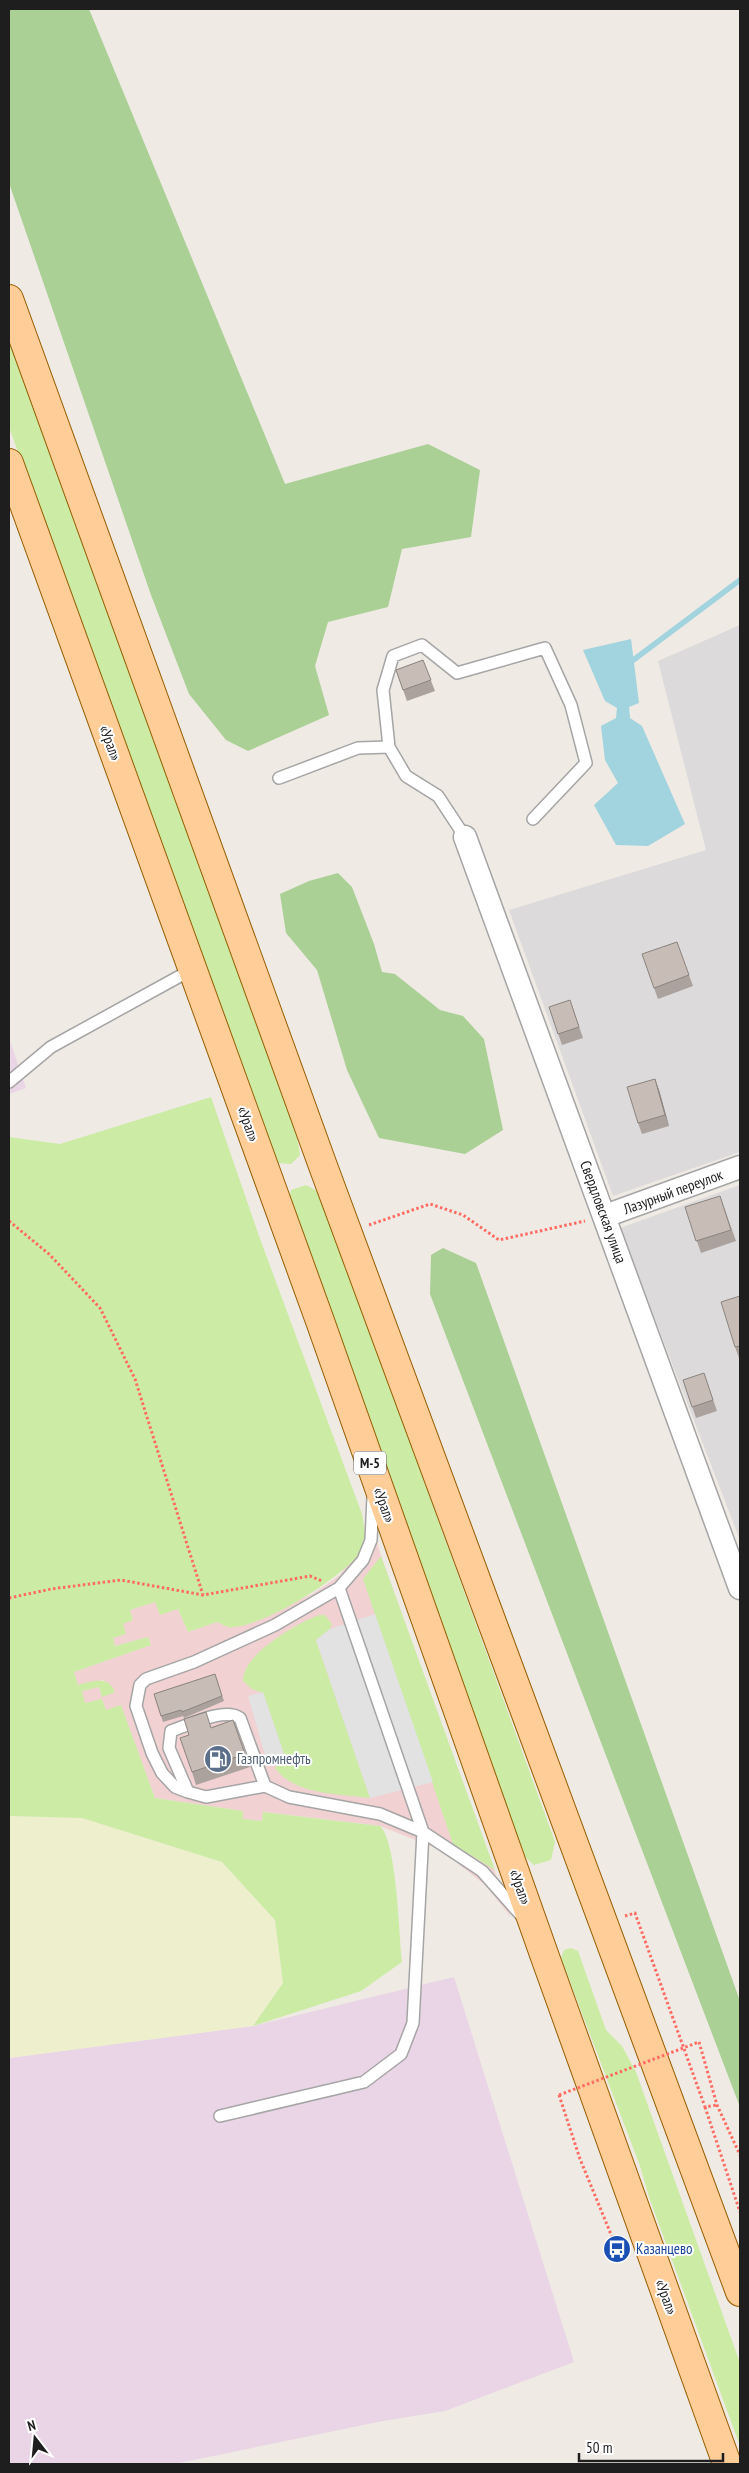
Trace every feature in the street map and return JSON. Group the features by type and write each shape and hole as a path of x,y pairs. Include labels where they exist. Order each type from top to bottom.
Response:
{"main road":[{"path":"9,299 347,1232 740,2292"},
{"name":"«Урал»","path":"9,463 374,1475 544,1957 727,2464"}],"street":[{"name":"Свердловская улица","path":"465,837 740,1588"},
{"name":"Лазурный переулок","path":"605,1216 740,1167"}],"lane":[{"path":"465,837 438,796 406,776 389,747 383,690 392,656 422,645 457,673 545,648 571,705 586,763 533,819"},
{"path":"279,778 358,748 389,747"},
{"path":"9,1082 51,1047 191,970"},
{"path":"374,1475 371,1540 363,1560 339,1588 275,1625 194,1662 146,1679 140,1685 136,1706 152,1753 162,1773 175,1787 188,1792 206,1797 265,1786 289,1797 380,1814 423,1832 482,1872 519,1912 544,1957"},
{"path":"220,2116 364,2082 401,2054 413,2023 423,1832 339,1588"},
{"path":"188,1792 169,1748 171,1731 224,1713 234,1714 240,1718 265,1786"}],"path":[{"path":"347,1232 430,1204 463,1215 499,1240 605,1216"},
{"path":"9,1220 50,1254 100,1308 135,1379 203,1595"},
{"path":"9,1598 51,1589 121,1580 203,1595 310,1576 339,1588"},
{"path":"602,1921 635,1913 705,2107 740,2212"},
{"path":"646,2240 617,2249 580,2159 559,2095 699,2042 717,2105 740,2155"},
{"path":"705,2107 717,2105"}],"shaded area":[{"path":"740,625 740,1152 613,1196 509,910 706,850 658,661"},
{"path":"9,1038 26,1088 9,1094"},
{"path":"740,1185 740,1540 620,1228"},
{"path":"368,1509 381,1556 511,1917 485,1885 441,1850 380,1826 264,1812 262,1821 242,1819 243,1811 155,1798 121,1706 106,1710 102,1699 85,1704 81,1691 99,1687 102,1696 104,1680 77,1685 74,1672 151,1645 148,1637 115,1646 113,1638 123,1623 133,1620 130,1610 155,1602 178,1609 188,1632 217,1622 228,1627 249,1624 314,1593 340,1575 366,1533"},
{"path":"375,1614 433,1782 370,1798 316,1640 330,1629"},
{"path":"263,1692 284,1754 267,1762 248,1696"},
{"path":"454,1977 574,2362 445,2411 383,2421 174,2464 9,2464 9,2058 253,2026"}],"green space":[{"path":"9,9 89,9 285,484 428,444 480,470 471,537 402,549 388,607 328,622 315,666 329,715 248,751 226,740 189,694 151,595 9,183"},
{"path":"9,334 297,1137 300,1155 291,1164 277,1163 267,1145 9,427"},
{"path":"338,873 352,887 374,944 382,972 395,974 440,1010 463,1016 484,1039 503,1130 465,1154 379,1138 347,1070 317,970 286,933 280,894 309,881"},
{"path":"211,1097 259,1236 362,1514 363,1545 358,1555 348,1565 317,1589 277,1612 258,1621 241,1626 228,1627 217,1622 188,1632 178,1609 160,1615 155,1602 130,1610 133,1620 123,1624 126,1634 113,1638 115,1646 148,1637 151,1645 74,1672 78,1685 104,1681 112,1687 115,1692 102,1697 99,1687 82,1691 85,1703 102,1699 106,1710 121,1705 155,1798 243,1811 243,1819 262,1821 263,1812 380,1826 386,1835 394,1869 402,1962 361,1991 253,2026 283,1983 275,1920 222,1862 82,1818 9,1816 9,1137 60,1144"},
{"path":"306,1185 319,1192 555,1842 551,1860 534,1865 524,1856 288,1204 291,1190"},
{"path":"443,1248 476,1263 740,2001 740,2107 430,1294 431,1255"},
{"path":"381,1556 495,1870 453,1844 363,1579"},
{"path":"319,1615 325,1615 332,1624 330,1629 316,1640 370,1798 318,1792 294,1784 283,1777 275,1768 284,1754 263,1693 252,1689 243,1681 245,1671 251,1661 272,1641"},
{"path":"9,1816 82,1818 222,1862 275,1920 283,1983 253,2026 9,2058"},
{"path":"571,1948 578,1951 606,2030 622,2046 636,2072 740,2363 740,2446 649,2197 640,2166 561,1958 564,1950"}],"water":[{"path":"631,639 639,703 629,707 630,718 642,726 685,824 648,846 616,845 594,805 618,783 605,760 601,726 616,718 617,708 605,701 583,650"}],"building":[{"path":"423,660 431,680 403,690 396,670"},
{"path":"677,942 689,975 654,988 642,954"},
{"path":"570,1000 579,1027 558,1034 549,1007"},
{"path":"655,1079 665,1115 638,1123 627,1087"},
{"path":"720,1196 731,1230 696,1241 685,1207"},
{"path":"740,1296 740,1346 735,1347 721,1302"},
{"path":"704,1373 713,1400 692,1407 683,1380"},
{"path":"215,1674 222,1696 182,1712 181,1710 161,1716 154,1694"},
{"path":"206,1712 211,1728 233,1720 245,1754 192,1772 180,1738 189,1735 184,1719"}],"waterway":[{"path":"628,664 740,580"}],"place":[{"name":"Газпромнефть","path":"218,1759"},
{"name":"Казанцево","path":"617,2249"}]}
